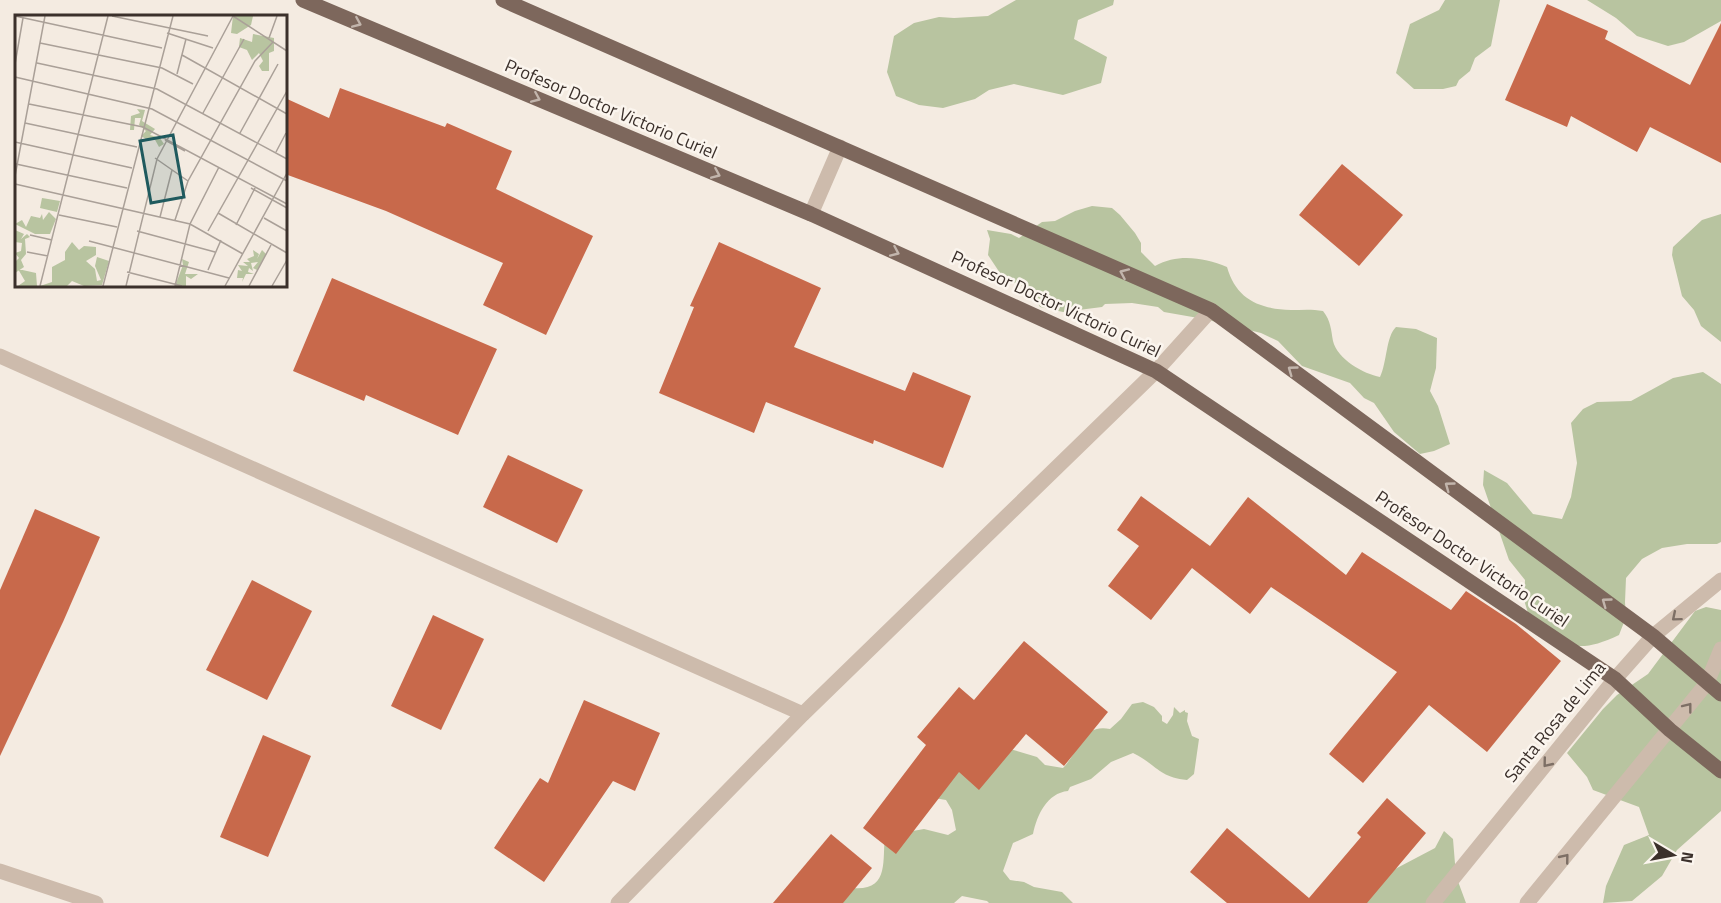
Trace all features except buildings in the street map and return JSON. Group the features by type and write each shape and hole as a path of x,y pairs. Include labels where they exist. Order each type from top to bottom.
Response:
{"main road":[{"name":"Profesor Doctor Victorio Curiel","path":"303,0 811,214 1156,370 1615,679 1670,730 1721,771"},
{"path":"503,0 1211,310 1653,636 1721,694"}],"street":[{"path":"811,214 840,147"},
{"path":"618,903 803,714 1156,370 1211,310"},
{"path":"0,356 803,714"},
{"name":"Santa Rosa de Lima","path":"1433,903 1615,679 1653,636 1721,580"},
{"path":"1527,903 1707,683 1721,649"},
{"path":"0,871 96,903"}],"green space":[{"path":"1016,0 1114,0 1113,5 1078,20 1074,39 1107,57 1101,83 1063,95 1014,84 989,90 975,99 943,108 919,105 896,96 887,72 894,36 914,23 939,17 988,16"},
{"path":"1445,0 1500,0 1491,46 1475,58 1470,71 1459,80 1456,86 1443,89 1414,89 1396,73 1410,24 1439,10"},
{"path":"1587,0 1721,0 1721,21 1684,42 1668,46 1637,36 1616,18"},
{"path":"1092,206 1112,208 1120,215 1141,243 1141,252 1155,266 1182,258 1209,261 1227,267 1236,287 1250,300 1259,304 1279,309 1323,311 1340,354 1345,360 1366,373 1380,377 1390,337 1396,327 1416,329 1437,338 1436,368 1430,391 1438,406 1450,444 1420,454 1394,432 1374,403 1364,398 1350,383 1302,366 1278,341 1261,333 1164,312 1158,307 1132,303 1105,304 1102,307 1063,312 1040,307 1029,288 1015,283 1000,273 988,255 990,239 987,230 1011,234 1019,238 1042,222 1055,221"},
{"path":"1721,214 1721,342 1701,326 1694,310 1682,296 1672,255 1673,247 1702,220"},
{"path":"1703,372 1721,384 1721,542 1662,548 1642,559 1626,578 1626,617 1619,635 1593,645 1574,646 1555,639 1532,626 1524,600 1525,580 1509,560 1483,485 1484,470 1507,483 1533,514 1562,519 1571,497 1577,463 1571,423 1583,409 1597,402 1631,401 1673,378"},
{"path":"1706,607 1721,610 1721,811 1677,850 1662,876 1632,901 1603,903 1606,886 1624,845 1649,835 1639,807 1593,790 1587,777 1567,753 1617,695 1648,674 1695,611"},
{"path":"1143,702 1154,707 1162,716 1162,721 1167,724 1173,715 1174,707 1180,713 1185,710 1188,713 1187,721 1192,736 1199,739 1194,774 1187,780 1170,776 1133,753 1111,762 1091,779 1070,787 1068,791 1049,800 1040,813 1033,834 1013,843 1003,871 1010,880 1062,892 1073,903 989,903 962,896 954,903 835,903 851,888 864,888 878,880 882,873 885,836 924,829 948,835 956,830 952,810 946,800 934,798 966,750 1002,762 1010,749 1037,757 1045,765 1063,768 1087,734 1093,730 1110,729 1132,704"},
{"path":"1444,831 1453,839 1456,876 1466,903 1342,903 1397,868 1435,848"}]}
